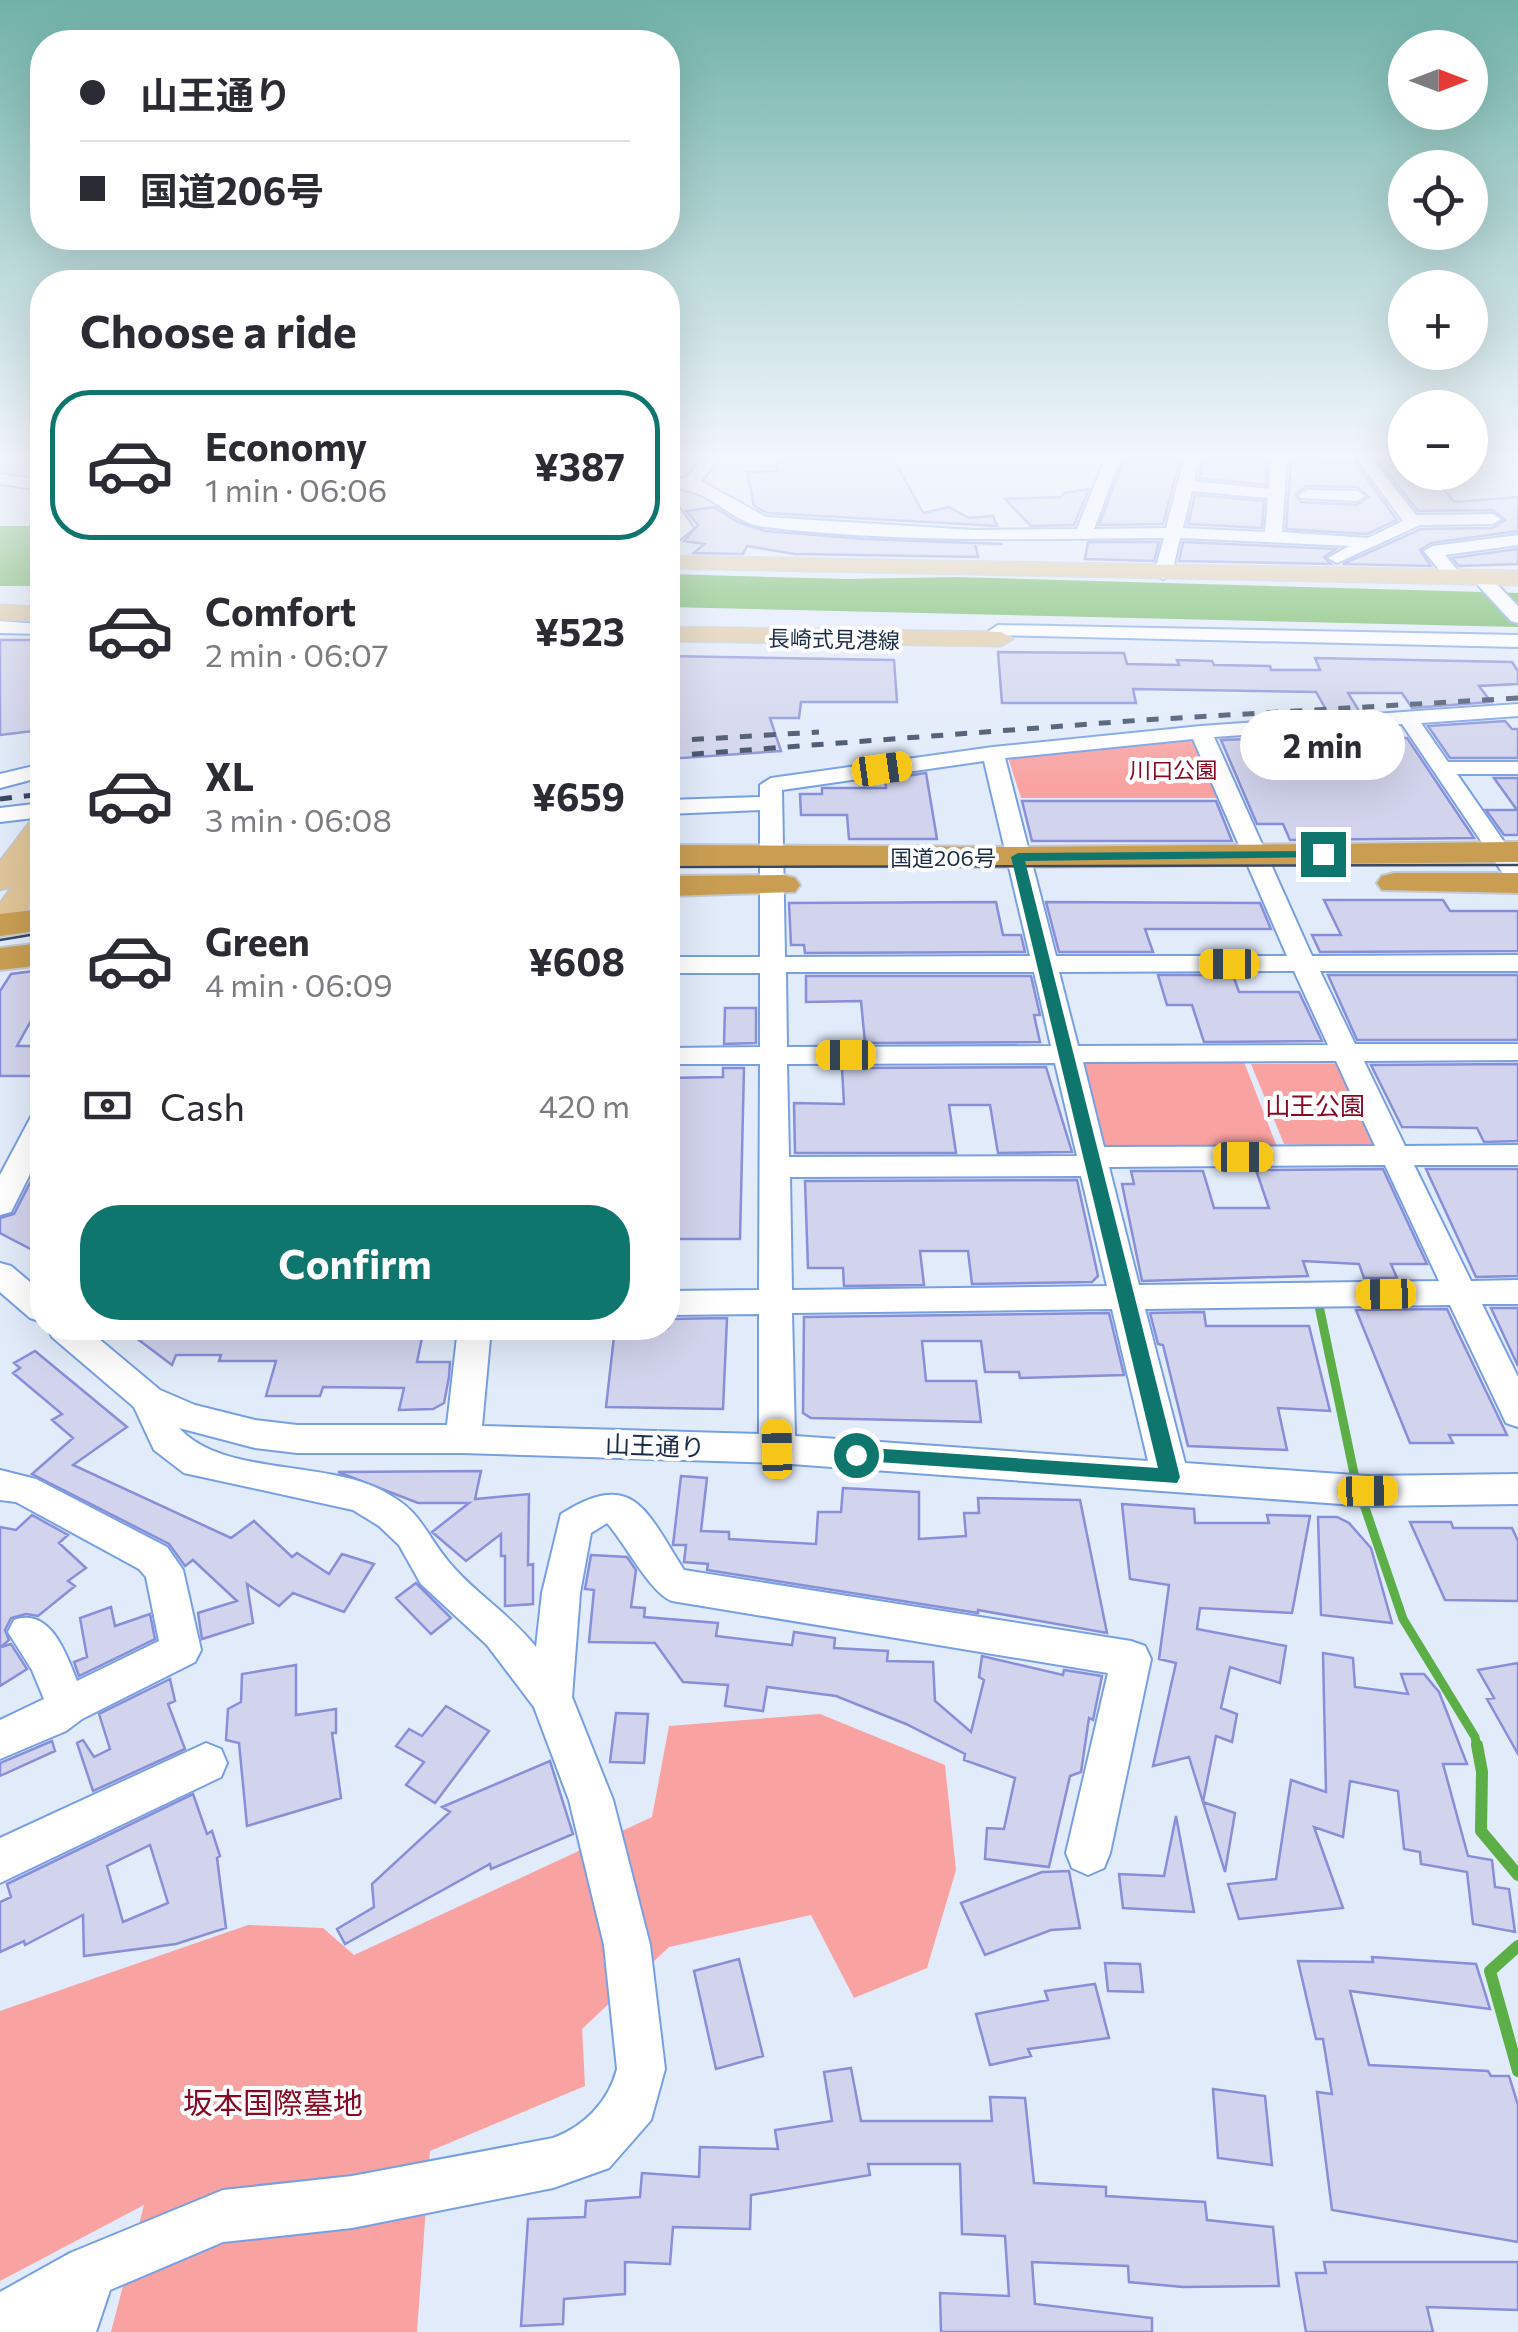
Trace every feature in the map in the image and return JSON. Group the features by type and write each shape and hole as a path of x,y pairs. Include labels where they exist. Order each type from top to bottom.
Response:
{"highway":[{"name":"国道206号","path":"680,857 770,871"},
{"name":"国道206号","path":"680,884 770,871 1513,867"},
{"path":"0,925 30,921"},
{"path":"0,959 30,955"}],"main road":[{"path":"1028,568 1456,578 1486,582 1518,578"},
{"path":"2,599 30,597"},
{"path":"2,599 30,607"},
{"name":"長崎式見港線","path":"680,624 908,635"},
{"name":"長崎式見港線","path":"680,634 1000,635"},
{"path":"680,642 809,647 908,635"},
{"path":"0,881 30,841"},
{"path":"0,925 30,882"}],"street":[{"path":"1162,574 1164,568"},
{"path":"1447,568 1456,578"},
{"path":"1486,582 1518,617"},
{"path":"0,627 30,628"},
{"path":"1000,635 1518,640"},
{"path":"1000,635 1518,652"},
{"path":"777,1449 770,785 993,753 1201,732 1518,710"},
{"path":"1407,717 1513,867"},
{"path":"1201,732 1259,870 1518,1413"},
{"path":"993,753 1170,1477"},
{"path":"1442,768 1518,768"},
{"path":"0,781 30,774"},
{"path":"680,806 770,802"},
{"path":"0,815 30,811"},
{"path":"680,965 1518,963"},
{"path":"680,1056 1518,1052"},
{"path":"0,1205 30,1146"},
{"path":"774,1167 1518,1156"},
{"path":"0,1274 30,1300"},
{"path":"680,1302 1518,1292"},
{"name":"山王通り","path":"84,1340 148,1400 186,1418 297,1439 463,1439 777,1449 1368,1491 1518,1489"},
{"path":"463,1439 474,1340"},
{"path":"0,2322 89,2272 223,2216 352,2202 553,2162 591,2150 632,2102 642,2069 627,1946 591,1800 550,1697 501,1633 435,1573 412,1534 392,1515 336,1490 198,1463 167,1440 148,1400"},
{"path":"0,1485 22,1489 153,1558 164,1570 181,1650 67,1706 51,1718 0,1740"},
{"path":"550,1697 561,1593 574,1524 600,1508 616,1507 643,1538 672,1585 1131,1658 1088,1853"},
{"path":"28,1632 49,1661 67,1706"},
{"path":"0,1861 206,1764"},
{"path":"60,2332 72,2324 89,2272"}],"green space":[{"name":"川口公園","path":"1192,736 1217,798 1021,798 1008,757"},
{"path":"1081,1062 1244,1062 1277,1147 1103,1148"},
{"name":"山王公園","path":"1251,1064 1342,1064 1381,1148 1284,1144"},
{"name":"坂本国際墓地","path":"820,1714 945,1765 956,1870 927,1968 854,1998 811,1915 669,1947 582,2029 585,2086 430,2151 417,2332 111,2332 144,2205 0,2281 0,2011 248,1925 323,1928 354,1955 652,1817 669,1726"}],"shaded area":[{"path":"0,568 30,568 30,586 0,586"},
{"path":"680,574 846,579 956,577 1518,593 1518,627 680,607"}],"building":[{"path":"0,640 30,640 30,731 0,735"},
{"path":"998,652 1124,653 1127,664 1212,661 1214,665 1270,666 1271,670 1320,670 1315,658 1512,662 1518,671 1518,684 1479,686 1491,702 1412,708 1402,693 1348,693 1359,711 1328,713 1316,692 1133,689 1136,703 1002,703"},
{"path":"680,656 894,660 897,702 801,702 799,718 770,718 781,751 680,758"},
{"path":"1505,721 1512,729 1518,729 1518,758 1450,758 1428,726"},
{"path":"1371,730 1375,738 1407,738 1474,838 1290,840 1283,824 1257,824 1221,740 1341,736 1339,732"},
{"path":"926,773 937,839 849,839 847,815 801,815 800,794 822,794 822,788 886,788 885,779"},
{"path":"1494,778 1518,778 1518,835 1504,835 1486,810 1517,810"},
{"path":"1022,801 1216,801 1232,841 1032,841"},
{"path":"1324,900 1443,900 1450,911 1518,911 1518,951 1320,952 1312,935 1341,935"},
{"path":"996,902 1003,935 1021,935 1025,952 805,953 804,945 791,945 789,903"},
{"path":"1046,902 1260,903 1271,929 1145,929 1153,952 1059,952"},
{"path":"30,972 30,1023 17,1046 30,1046 30,1076 0,1076 0,991 11,974"},
{"path":"1158,975 1233,975 1239,992 1299,992 1322,1041 1204,1042 1192,1005 1167,1005"},
{"path":"1328,975 1518,975 1518,1040 1357,1040"},
{"path":"806,976 1031,976 1040,1015 1034,1015 1040,1042 865,1043 861,1001 806,1002"},
{"path":"725,1008 756,1008 756,1043 724,1044"},
{"path":"1518,1064 1518,1141 1484,1142 1477,1128 1402,1127 1371,1065"},
{"path":"1046,1067 1072,1152 998,1153 990,1105 949,1105 956,1153 795,1153 794,1103 844,1104 842,1068"},
{"path":"723,1068 744,1068 740,1239 680,1239 680,1078 723,1077"},
{"path":"1383,1169 1427,1264 1391,1264 1397,1278 1364,1278 1359,1264 1303,1261 1308,1276 1142,1281 1122,1184 1134,1184 1131,1171 1203,1171 1214,1208 1269,1208 1256,1170"},
{"path":"1426,1169 1518,1169 1518,1276 1476,1277"},
{"path":"1077,1180 1098,1276 1092,1282 972,1284 968,1251 920,1251 924,1285 844,1286 843,1268 808,1268 805,1181"},
{"path":"30,1183 30,1249 0,1233 0,1218 14,1214"},
{"path":"1491,1308 1518,1308 1518,1366"},
{"path":"1447,1309 1507,1435 1449,1435 1453,1443 1410,1443 1356,1310"},
{"path":"1204,1312 1206,1326 1309,1326 1330,1411 1278,1408 1287,1450 1188,1446 1163,1345 1158,1344 1150,1313"},
{"path":"1109,1313 1124,1375 1020,1378 1019,1372 985,1372 981,1341 922,1341 926,1381 976,1381 981,1422 811,1418 803,1413 804,1317"},
{"path":"727,1318 723,1409 606,1407 614,1340 680,1340 680,1319"},
{"path":"139,1340 422,1340 417,1362 450,1362 444,1403 433,1409 399,1410 404,1388 323,1387 320,1396 266,1396 276,1361 219,1361 221,1355 176,1355 172,1365"},
{"path":"35,1351 127,1427 73,1465 231,1538 254,1521 292,1557 297,1553 329,1574 342,1554 374,1564 344,1612 293,1593 279,1606 247,1584 253,1623 202,1639 198,1613 237,1601 193,1560 185,1566 169,1544 32,1474 73,1438 52,1420 62,1414 13,1373 20,1368 14,1363"},
{"path":"481,1471 475,1499 529,1494 528,1565 533,1564 533,1604 505,1606 501,1534 466,1561 432,1532 469,1503 418,1503 338,1472"},
{"path":"681,1476 707,1478 701,1531 729,1532 729,1539 816,1544 818,1512 841,1512 843,1488 919,1492 919,1539 966,1536 964,1513 979,1513 978,1498 1080,1500 1107,1633 707,1570 708,1564 684,1562 686,1545 673,1545"},
{"path":"1122,1504 1194,1509 1195,1523 1269,1523 1267,1515 1310,1516 1292,1613 1200,1608 1197,1629 1286,1646 1280,1683 1230,1667 1221,1708 1237,1714 1232,1742 1216,1736 1203,1802 1189,1757 1153,1766 1176,1663 1159,1659 1169,1585 1130,1579"},
{"path":"32,1515 68,1535 59,1543 86,1568 68,1581 75,1586 38,1616 11,1618 5,1630 9,1640 1,1647 11,1644 27,1669 0,1686 0,1527 16,1530"},
{"path":"1318,1517 1337,1517 1349,1523 1371,1548 1392,1623 1321,1615"},
{"path":"1410,1522 1451,1522 1453,1528 1512,1528 1518,1541 1518,1601 1445,1600"},
{"path":"591,1555 627,1557 636,1570 631,1607 645,1608 644,1617 718,1623 716,1636 792,1645 794,1632 835,1638 834,1648 888,1651 887,1661 933,1662 935,1701 971,1732 984,1680 979,1677 982,1656 1063,1675 1064,1670 1102,1676 1093,1720 1089,1718 1081,1772 1070,1776 1049,1867 985,1859 987,1828 1004,1829 1015,1778 964,1760 965,1754 906,1724 836,1696 767,1687 763,1711 725,1706 728,1685 683,1682 655,1643 589,1642 594,1590 585,1589"},
{"path":"416,1583 451,1618 431,1634 396,1598"},
{"path":"111,1607 115,1626 150,1614 155,1639 79,1676 74,1662 87,1657 80,1618"},
{"path":"1323,1653 1353,1658 1355,1687 1408,1694 1401,1674 1424,1674 1439,1692 1467,1764 1443,1764 1468,1856 1492,1860 1495,1887 1509,1889 1515,1932 1473,1924 1467,1872 1421,1864 1420,1852 1404,1849 1398,1791 1350,1781 1343,1837 1314,1827 1343,1908 1239,1919 1228,1884 1276,1879 1291,1780 1326,1792"},
{"path":"1518,1663 1518,1754 1487,1699 1494,1698 1478,1670"},
{"path":"296,1665 296,1715 336,1709 336,1733 332,1733 341,1798 247,1826 239,1743 226,1740 228,1709 241,1702 242,1674"},
{"path":"170,1679 175,1701 168,1704 185,1749 93,1791 77,1743 83,1740 94,1757 110,1749 99,1714"},
{"path":"446,1706 489,1731 435,1803 406,1785 424,1762 396,1746 409,1729 422,1736"},
{"path":"616,1713 648,1714 644,1763 610,1762"},
{"path":"52,1741 55,1751 0,1776 0,1763"},
{"path":"550,1761 573,1834 491,1869 490,1864 345,1944 337,1929 374,1907 372,1884 450,1812 442,1807"},
{"path":"193,1794 207,1834 212,1831 220,1856 217,1858 226,1928 176,1944 84,1956 83,1915 25,1945 24,1941 0,1952 0,1902 11,1897 7,1884","holes":["150,1845 168,1903 123,1922 107,1866"]},
{"path":"1203,1802 1235,1813 1225,1872"},
{"path":"1176,1816 1194,1912 1123,1908 1119,1874 1164,1876"},
{"path":"1069,1871 1080,1928 1051,1930 985,1955 961,1903 1042,1872"},
{"path":"1372,1957 1476,1964 1490,2009 1350,1991 1369,2065 1488,2071 1491,2076 1509,2076 1518,2105 1518,2242 1332,2210 1317,2092 1332,2094 1323,2039 1316,2039 1298,1961 1373,1962"},
{"path":"739,1959 763,2056 716,2069 694,1971"},
{"path":"1105,1963 1140,1964 1143,1992 1108,1991"},
{"path":"1095,1984 1109,2038 1028,2049 1031,2056 990,2065 976,2014 1048,2000 1045,1991"},
{"path":"851,2068 861,2121 992,2121 990,2097 1025,2098 1034,2183 1106,2187 1106,2196 1205,2202 1207,2220 1273,2227 1279,2286 1183,2287 1129,2282 1128,2266 1032,2262 1035,2304 1152,2318 1152,2332 941,2332 940,2293 1009,2296 1005,2236 962,2234 960,2164 868,2164 870,2175 751,2195 750,2229 673,2227 670,2264 625,2262 625,2294 564,2299 563,2324 521,2326 528,2219 585,2217 586,2201 640,2197 642,2173 699,2177 700,2147 778,2149 775,2130 832,2121 824,2072"},
{"path":"1213,2089 1265,2096 1272,2165 1218,2158"},
{"path":"1324,2262 1518,2262 1518,2310 1427,2307 1433,2332 1306,2332 1296,2273 1326,2273"}],"waterway":[{"path":"1318,1301 1356,1483"},
{"path":"1361,1496 1403,1619 1475,1737 1477,1748"},
{"path":"1477,1745 1482,1772 1481,1831 1518,1875"},
{"path":"1518,1946 1490,1971 1518,2071"}],"tram line":[{"path":"680,867 1518,865"},
{"path":"0,940 30,935"}],"railway":[{"path":"680,755 1143,720 1518,698"},
{"path":"680,740 819,732"},
{"path":"0,799 30,795"}],"route":[{"path":"856,1455 1170,1477 1018,857 1323,854"}]}
